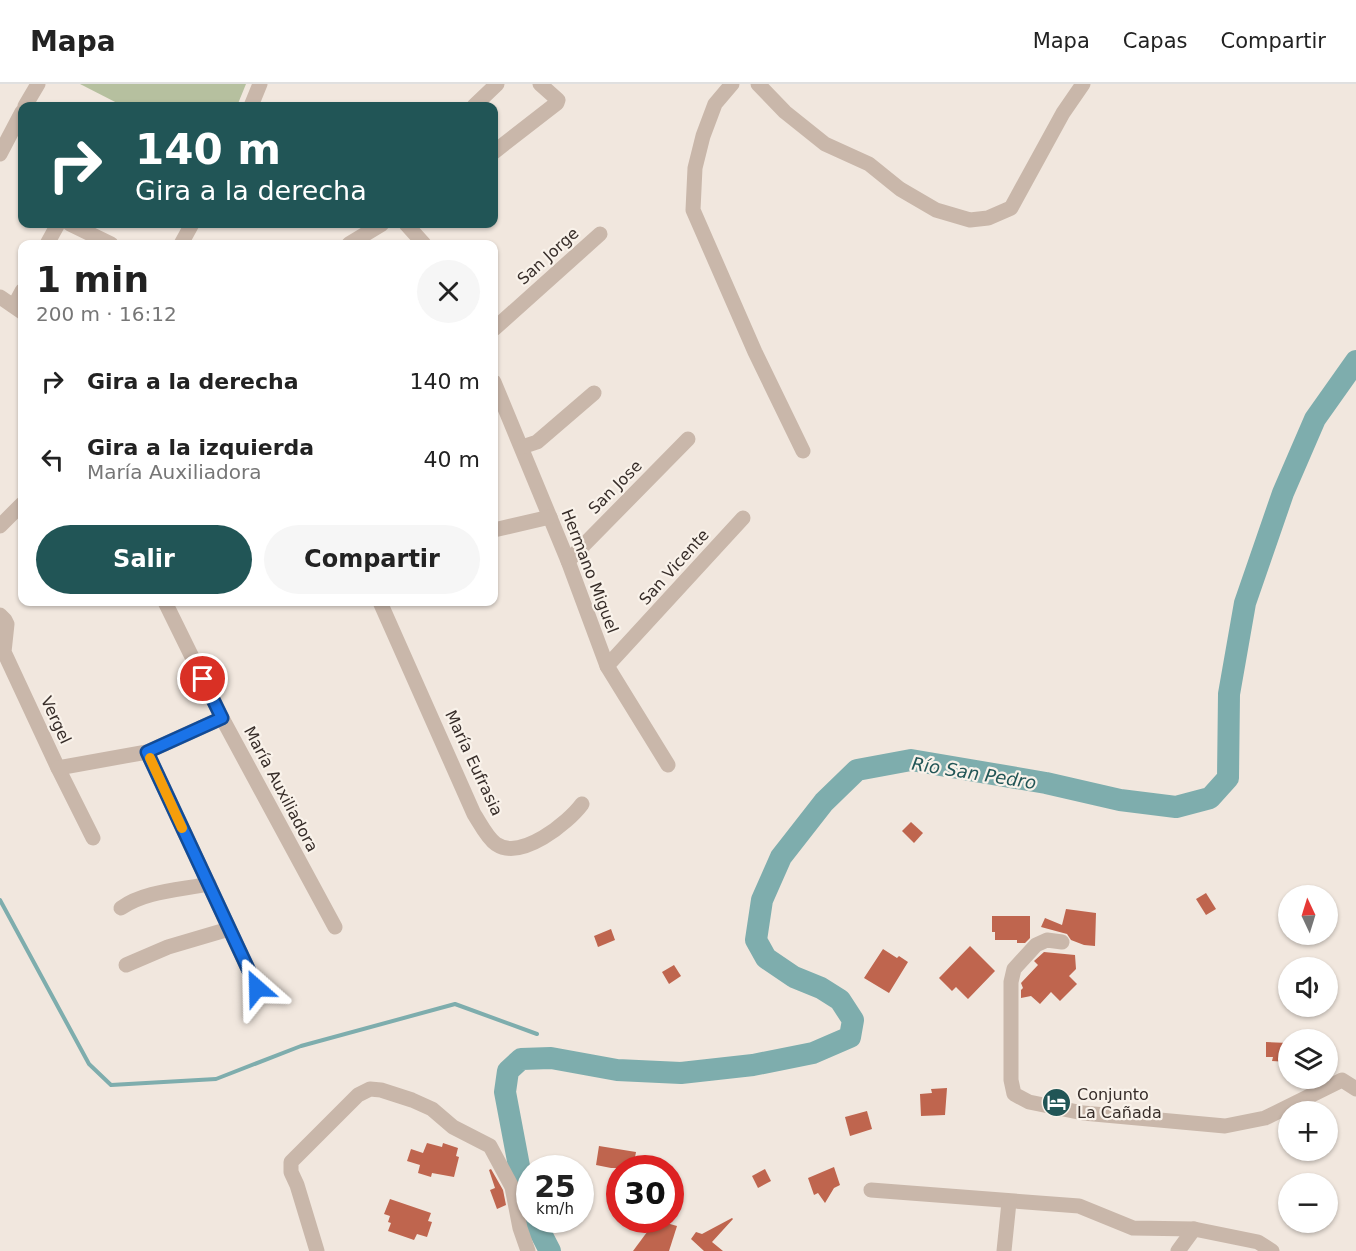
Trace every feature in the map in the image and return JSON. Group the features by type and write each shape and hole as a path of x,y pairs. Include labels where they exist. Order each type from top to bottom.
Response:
{"street":[{"path":"28,102 38,84"},
{"path":"255,102 260,84"},
{"path":"478,102 498,84"},
{"path":"732,84 715,104 703,136 695,168 693,210 755,352 803,451"},
{"path":"758,84 785,112 825,144 868,164 900,189 936,210 970,220 988,218 1011,208 1063,113 1083,84"},
{"path":"498,149 557,103 556,96 543,85"},
{"path":"0,154 18,120"},
{"path":"78,228 103,240"},
{"path":"356,240 375,228"},
{"path":"410,228 420,240"},
{"name":"San Jorge","path":"498,325 600,234"},
{"path":"0,297 18,308"},
{"name":"Hermano Miguel","path":"498,391 568,561 607,666 668,765"},
{"path":"522,447 537,442 594,393"},
{"name":"San Jose","path":"568,561 688,440"},
{"path":"0,526 18,508"},
{"path":"498,529 550,518"},
{"name":"San Vicente","path":"607,666 743,518"},
{"name":"María Auxiliadora","path":"167,606 222,718 335,927"},
{"name":"María Eufrasia","path":"382,606 474,814 495,844 506,848 533,843 575,814 582,804"},
{"name":"Vergel","path":"0,615 7,624 4,652 93,838"},
{"path":"58,768 147,752 222,718"},
{"path":"147,752 257,988"},
{"path":"121,908 130,901 147,896 209,884"},
{"path":"126,965 168,947 229,929"},
{"path":"1062,942 1047,940 1036,945 1014,969 1011,982 1011,1080 1014,1094 1021,1098 1029,1102 1083,1113 1225,1126 1265,1118 1342,1080 1356,1089"},
{"path":"317,1251 291,1172 291,1162 358,1095 370,1089 381,1090 412,1100 432,1109 453,1127 490,1146 512,1187 520,1228 528,1251"},
{"path":"871,1190 1079,1206 1133,1228 1194,1229 1258,1242 1272,1251"},
{"path":"1004,1251 1009,1202"},
{"path":"1178,1251 1194,1229"}],"green space":[{"path":"80,84 246,84 239,102 115,102"}],"building":[{"path":"911,822 923,833 914,843 902,831"},
{"path":"1206,893 1216,909 1206,915 1196,899"},
{"path":"1066,909 1096,913 1095,946 1084,945 1071,940 1067,934 1041,927 1045,918 1062,925"},
{"path":"992,916 1030,916 1030,938 1025,943 1017,943 1017,940 995,940 995,932 992,932"},
{"path":"611,929 615,940 598,947 594,936"},
{"path":"970,946 995,971 968,999 956,987 952,991 939,978"},
{"path":"883,949 908,962 889,993 864,978"},
{"path":"1044,952 1075,955 1076,969 1069,976 1077,984 1060,1001 1051,992 1040,1004 1031,996 1021,998 1023,988 1021,983 1038,965 1034,961"},
{"path":"674,965 681,976 669,984 662,972"},
{"path":"1266,1042 1278,1043 1278,1061 1272,1061 1273,1057 1266,1057"},
{"path":"947,1088 945,1115 921,1116 920,1094 932,1093 931,1089"},
{"path":"867,1111 872,1129 850,1136 845,1117"},
{"path":"427,1143 442,1147 443,1143 458,1148 456,1156 459,1157 454,1177 432,1173 431,1177 418,1173 420,1165 407,1161 411,1149 423,1153"},
{"path":"599,1146 636,1152 635,1155 606,1155 606,1167 596,1165"},
{"path":"834,1167 840,1185 834,1188 825,1203 818,1193 814,1195 808,1178"},
{"path":"491,1169 503,1190 506,1205 497,1209 490,1190 495,1188 489,1170"},
{"path":"765,1169 771,1181 758,1188 752,1176"},
{"path":"390,1199 431,1213 428,1221 432,1222 427,1237 417,1234 414,1240 388,1231 391,1223 388,1222 390,1216 384,1214"},
{"path":"732,1218 712,1242 723,1251 704,1251 691,1239 696,1232 702,1234"},
{"path":"646,1233 675,1233 669,1251 633,1251"}],"waterway":[{"name":"Río San Pedro","path":"517,1155 505,1092 508,1071 521,1059 551,1058 617,1070 681,1073 753,1065 813,1053 850,1037 853,1020 840,1000 821,988 794,977 766,958 756,940 762,900 781,857 824,802 857,770 911,760 1046,783 1120,800 1176,807 1210,798 1228,778 1229,694 1245,603 1283,493 1315,419 1356,361"},
{"path":"0,900 89,1064 111,1085 216,1079 301,1046 455,1004 537,1034"},
{"name":"Río San Pedro","path":"541,1233 550,1251"}],"slow traffic":[{"path":"150,758 182,828"}],"place":[{"name":"Conjunto La Cañada","path":"1056,1103"}],"route":[{"path":"203,679 222,718 147,752 257,988"}]}
